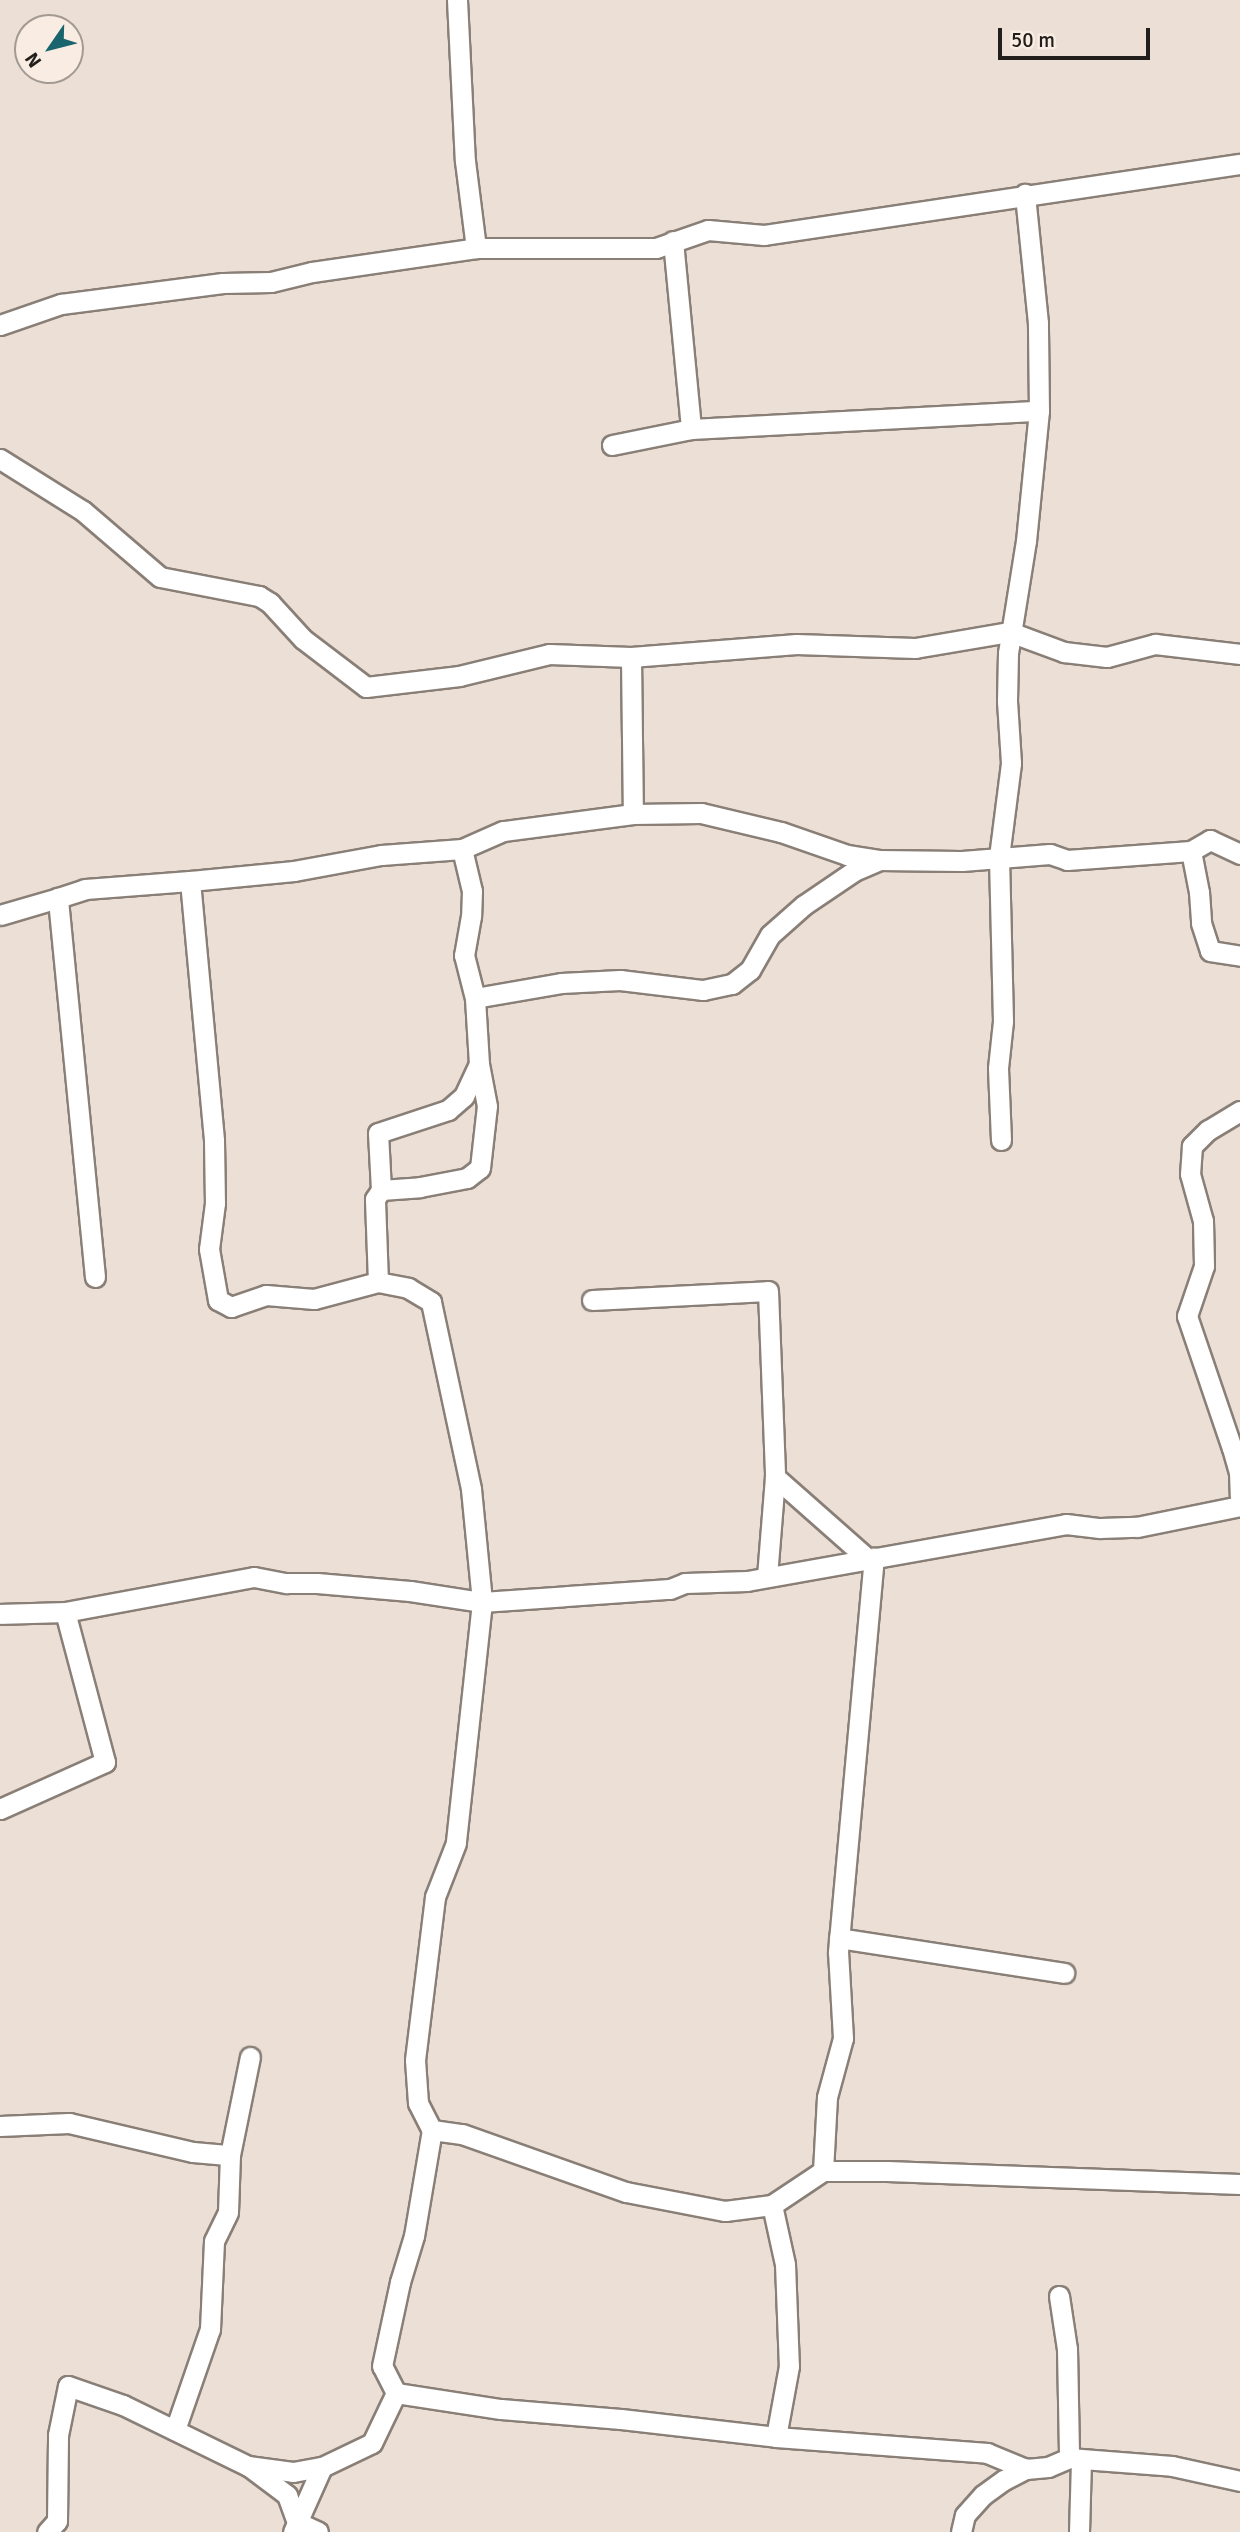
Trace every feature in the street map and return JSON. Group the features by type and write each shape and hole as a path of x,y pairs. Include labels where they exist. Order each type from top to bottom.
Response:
{"street":[{"path":"457,0 465,161 476,248"},
{"path":"0,325 61,304 223,283 271,282 312,272 476,248 640,250 708,230 764,235 1240,164"},
{"path":"1001,1140 998,1068 1003,1021 999,857 1011,764 1007,701 1010,632 1026,541 1039,411 1038,323 1025,194"},
{"path":"673,242 691,429"},
{"path":"612,444 691,429 1039,411"},
{"path":"0,458 83,511 160,577 259,596 270,603 303,639 366,687 459,676 549,654 631,657 796,644 915,648 1010,632 1064,652 1107,657 1155,644 1240,654"},
{"path":"631,657 633,814"},
{"path":"0,915 85,889 294,871 381,855 462,849 503,831 633,814 701,813 781,832 847,855 879,860 962,861 1050,854 1067,860 1191,851 1210,841 1240,854"},
{"path":"381,1190 420,1187 467,1178 480,1168 487,1106 479,1064 475,998 464,955 471,916 472,891 462,849"},
{"path":"1191,851 1199,892 1201,923 1210,951 1240,956"},
{"path":"475,998 561,983 620,980 703,990 732,984 750,970 770,935 804,905 854,871 879,860"},
{"path":"190,881 215,1141 215,1203 209,1249 218,1300 231,1307 266,1296 314,1299 378,1282 408,1288 431,1302 471,1489 482,1602 474,1699 456,1843 435,1897 415,2060 418,2104 432,2130 414,2236 382,2367 396,2392"},
{"path":"58,898 95,1277"},
{"path":"378,1282 374,1199 381,1190 378,1133 448,1110 464,1096 479,1064"},
{"path":"1240,1111 1208,1130 1192,1146 1190,1174 1203,1221 1204,1266 1187,1316 1230,1441 1239,1472 1240,1496"},
{"path":"592,1300 768,1291 775,1477 767,1576"},
{"path":"775,1477 871,1558"},
{"path":"0,1614 65,1612 254,1577 286,1583 410,1591 482,1602 670,1589 696,1581 734,1582 1066,1524 1100,1528 1137,1527 1240,1506"},
{"path":"823,2171 827,2097 843,2038 839,1938 871,1558"},
{"path":"0,1809 105,1762 65,1612"},
{"path":"839,1938 1064,1973"},
{"path":"175,2430 210,2329 214,2241 228,2212 230,2155 250,2057"},
{"path":"0,2126 69,2123 193,2152 230,2155"},
{"path":"432,2130 462,2134 626,2192 725,2211 772,2205 823,2171 1240,2184"},
{"path":"772,2205 785,2264 789,2366 776,2437"},
{"path":"1059,2297 1067,2349 1079,2532"},
{"path":"47,2532 57,2521 58,2435 68,2386 123,2405 248,2466 287,2495 295,2527"},
{"path":"396,2392 501,2409 621,2419 776,2437 987,2453 1026,2469"},
{"path":"248,2466 293,2472 322,2467 372,2443 396,2392"},
{"path":"961,2532 965,2515 983,2495 1026,2469 1048,2467 1075,2459 1172,2466 1240,2481"},
{"path":"295,2527 322,2467"},
{"path":"295,2527 318,2532"}]}
